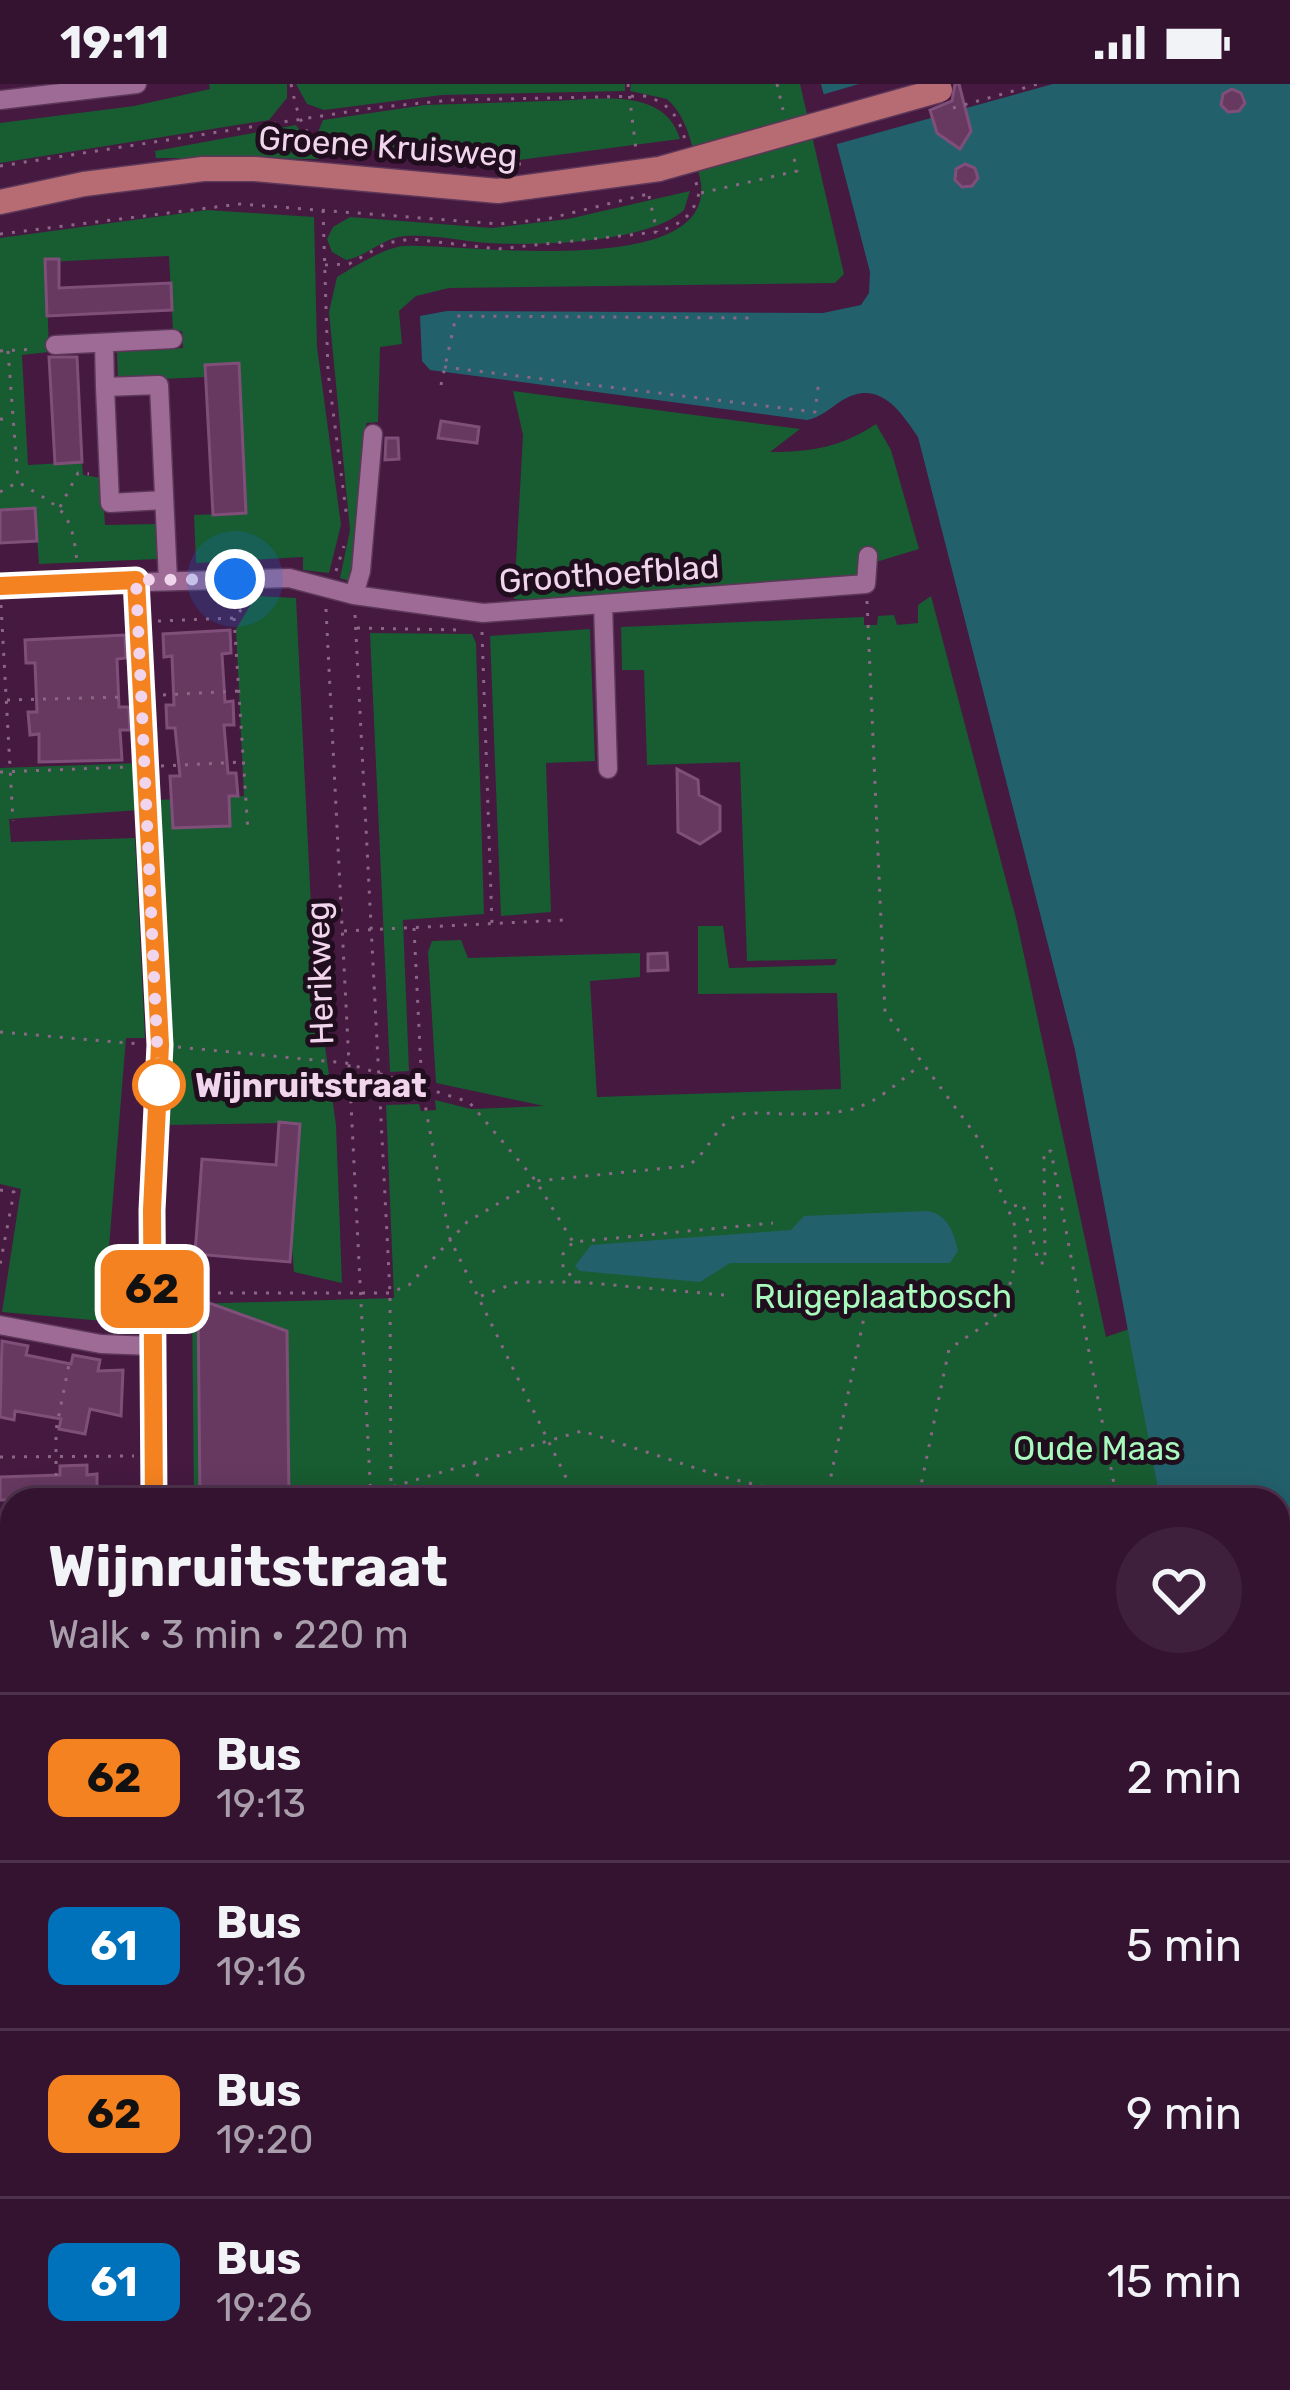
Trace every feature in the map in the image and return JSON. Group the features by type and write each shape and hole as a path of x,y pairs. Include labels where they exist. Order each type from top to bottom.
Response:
{"main road":[{"name":"Groene Kruisweg","path":"0,190 228,168 498,191 662,179 962,84"},
{"name":"Groene Kruisweg","path":"0,202 84,184"}],"street":[{"path":"0,100 137,84"},
{"path":"55,345 172,340"},
{"path":"104,343 110,503 164,500"},
{"path":"105,387 159,385 168,580"},
{"path":"354,595 371,489 373,434"},
{"name":"Groothoefblad","path":"0,586 269,578 483,613 866,584 868,556"},
{"path":"136,580 160,1045 152,1292 154,1488"},
{"path":"603,604 608,769"},
{"path":"0,1325 74,1339 152,1346"}],"path":[{"path":"291,84 301,120"},
{"path":"628,84 637,152"},
{"path":"945,110 1038,84"},
{"name":"Groene Kruisweg","path":"0,166 451,100 626,96 663,103 680,121 683,134"},
{"name":"Groene Kruisweg","path":"301,120 324,151 368,157"},
{"name":"Groene Kruisweg","path":"443,164 530,164"},
{"name":"Groene Kruisweg","path":"0,234 207,206 499,224 548,219 649,194 662,179"},
{"path":"696,184 700,193"},
{"path":"700,193 730,190"},
{"path":"323,265 349,264 387,243 411,239 498,249 656,232 684,220 700,193"},
{"path":"649,194 656,232"},
{"name":"Herikweg","path":"323,210 328,372 348,533 326,608 371,1488"},
{"path":"442,385 456,316 749,318"},
{"path":"0,351 55,345"},
{"path":"8,350 19,482"},
{"path":"445,367 814,412 819,380"},
{"path":"0,419 14,420"},
{"path":"60,507 77,473 109,476"},
{"path":"0,492 19,482"},
{"path":"19,482 60,507 73,521 79,583"},
{"path":"248,832 234,618 269,578"},
{"path":"0,598 13,820"},
{"path":"867,610 885,1012 980,1141 1011,1207 1015,1264 1006,1300 992,1320 949,1349 920,1488"},
{"path":"139,622 234,618"},
{"name":"Groothoefblad","path":"370,930 356,628 482,630 492,924"},
{"path":"0,772 243,762"},
{"path":"342,932 564,920"},
{"path":"414,928 422,1088 450,1239 571,1488"},
{"path":"370,930 390,1293 390,1486"},
{"path":"0,1032 346,1063 422,1088 481,1112 536,1181 572,1242"},
{"path":"152,1292 390,1293 409,1285 467,1222 536,1181 687,1166 704,1156 724,1123 741,1114 842,1114 872,1106 921,1064"},
{"path":"1011,1207 1023,1204 1039,1263 1045,1263 1044,1152 1051,1151 1116,1488"},
{"path":"0,1190 14,1192 0,1265"},
{"path":"579,1282 563,1269 563,1254 572,1242 773,1223"},
{"path":"478,1298 518,1282 579,1282 724,1295"},
{"path":"826,1488 871,1284"},
{"path":"56,1488 55,1457 74,1339"},
{"path":"384,1488 582,1431 772,1488"},
{"path":"0,1457 153,1456"},
{"path":"474,1462 481,1488"}],"green space":[{"path":"209,84 287,84 287,98 269,120 0,163 0,123 134,106 210,89"},
{"path":"296,84 625,84 625,91 442,95 324,110 307,104"},
{"path":"631,84 800,84 844,274 835,283 449,288 416,296 399,311 402,344 380,347 378,422 366,423 369,451 358,570 349,581 340,578 350,530 329,312 337,277 396,247 584,250 634,244 673,231 697,209 699,174 691,143 685,124 667,99 630,91"},
{"path":"624,99 659,110 680,139 511,161 332,147 316,137 323,120 425,105"},
{"path":"296,125 319,159 156,158 155,151"},
{"path":"690,191 684,210 667,221 592,240 510,244 405,236 346,260 332,252 327,239 333,227 350,217 492,228 568,219"},
{"path":"207,210 314,217 317,347 341,525 329,573 303,570 303,557 196,563 194,515 246,513 239,364 206,377 118,381 117,352 183,348 182,331 173,331 169,256 46,262 49,352 22,355 28,465 82,462 83,475 102,478 105,525 156,524 158,559 39,564 35,509 0,510 0,238"},
{"path":"513,391 800,429 770,452 826,447 876,424 891,450 919,549 876,562 861,576 557,601 514,599 523,435"},
{"path":"256,596 296,598 314,968 336,1125 342,1283 294,1272 282,1123 167,1125 170,1027 157,800 244,796 236,629"},
{"name":"Ruigeplaatbosch","path":"931,596 1016,918 1106,1337 1129,1329 1158,1488 194,1488 192,1304 394,1298 386,1105 419,1104 421,1111 436,1110 435,1100 471,1109 544,1106 436,1083 428,952 432,941 461,940 468,958 640,953 640,977 590,981 597,1097 841,1089 837,993 698,994 698,926 723,926 729,968 835,965 837,959 747,961 740,762 647,765 644,670 622,670 621,627 864,617 864,625 877,625 878,616 894,615 897,625 918,623 918,605"},
{"path":"590,629 595,761 546,763 551,912 501,916 490,636"},
{"path":"370,633 472,634 476,643 484,914 403,920 409,1071 390,1072"},
{"path":"138,763 140,810 9,819 11,842 135,838 145,1038 126,1038 103,1321 2,1312 21,1189 0,1184 0,768"}],"shaded area":[{"path":"821,84 922,84 937,133 960,149 971,131 959,84 1290,84 1290,1488 1158,1488 1075,1050 918,437 895,407 866,393 807,420 430,370 422,361 420,316 447,311 823,313 861,305 869,293 870,272"},
{"path":"926,1211 939,1215 952,1231 958,1251 950,1263 730,1263 700,1282 580,1271 575,1266 591,1245 791,1230 804,1216"}],"pier":[{"path":"859,84 929,84 938,116 830,146 818,96"},
{"path":"953,84 1053,84 959,110"}],"building":[{"path":"955,84 959,84 971,131 960,149 937,133 930,110 952,101"},
{"path":"1232,89 1241,93 1245,103 1239,111 1228,112 1221,105 1223,94"},
{"path":"965,164 975,168 978,178 972,186 962,187 955,180 956,169"},
{"path":"45,259 59,259 59,288 171,283 172,310 47,316"},
{"path":"49,357 77,357 82,462 55,464"},
{"path":"239,363 246,513 213,515 205,365"},
{"path":"441,421 479,427 477,443 438,438"},
{"path":"386,438 398,438 399,459 385,460"},
{"path":"35,508 37,541 0,543 0,510"},
{"path":"230,630 231,653 222,654 225,702 233,701 234,725 224,725 228,773 236,773 238,796 229,796 230,826 173,828 170,776 180,776 175,728 167,728 166,705 174,705 172,656 164,657 163,634"},
{"path":"125,635 126,658 117,659 119,707 129,707 130,730 120,730 122,760 39,762 39,734 30,735 28,712 37,712 35,663 26,663 25,640"},
{"path":"677,769 698,780 699,795 720,806 720,831 700,844 678,832"},
{"path":"667,953 668,970 648,971 648,954"},
{"path":"279,1122 300,1124 290,1262 195,1254 202,1159 276,1165"},
{"path":"198,1299 287,1331 289,1488 200,1488"},
{"path":"2,1341 28,1346 26,1355 71,1364 73,1355 100,1360 98,1371 123,1370 121,1416 90,1409 85,1434 59,1429 61,1419 15,1411 14,1420 0,1417"},
{"path":"87,1465 87,1475 97,1474 97,1488 0,1488 0,1477 60,1475 60,1466"}],"bus line":[{"name":"62","path":"0,586 136,580 160,1045 152,1210 154,1488"}],"place":[{"name":"Wijnruitstraat","path":"159,1085"}],"route":[{"path":"159,1085 136,580 235,579"}],"park label":[{"name":"Oude Maas","path":"1097,1448"}]}
